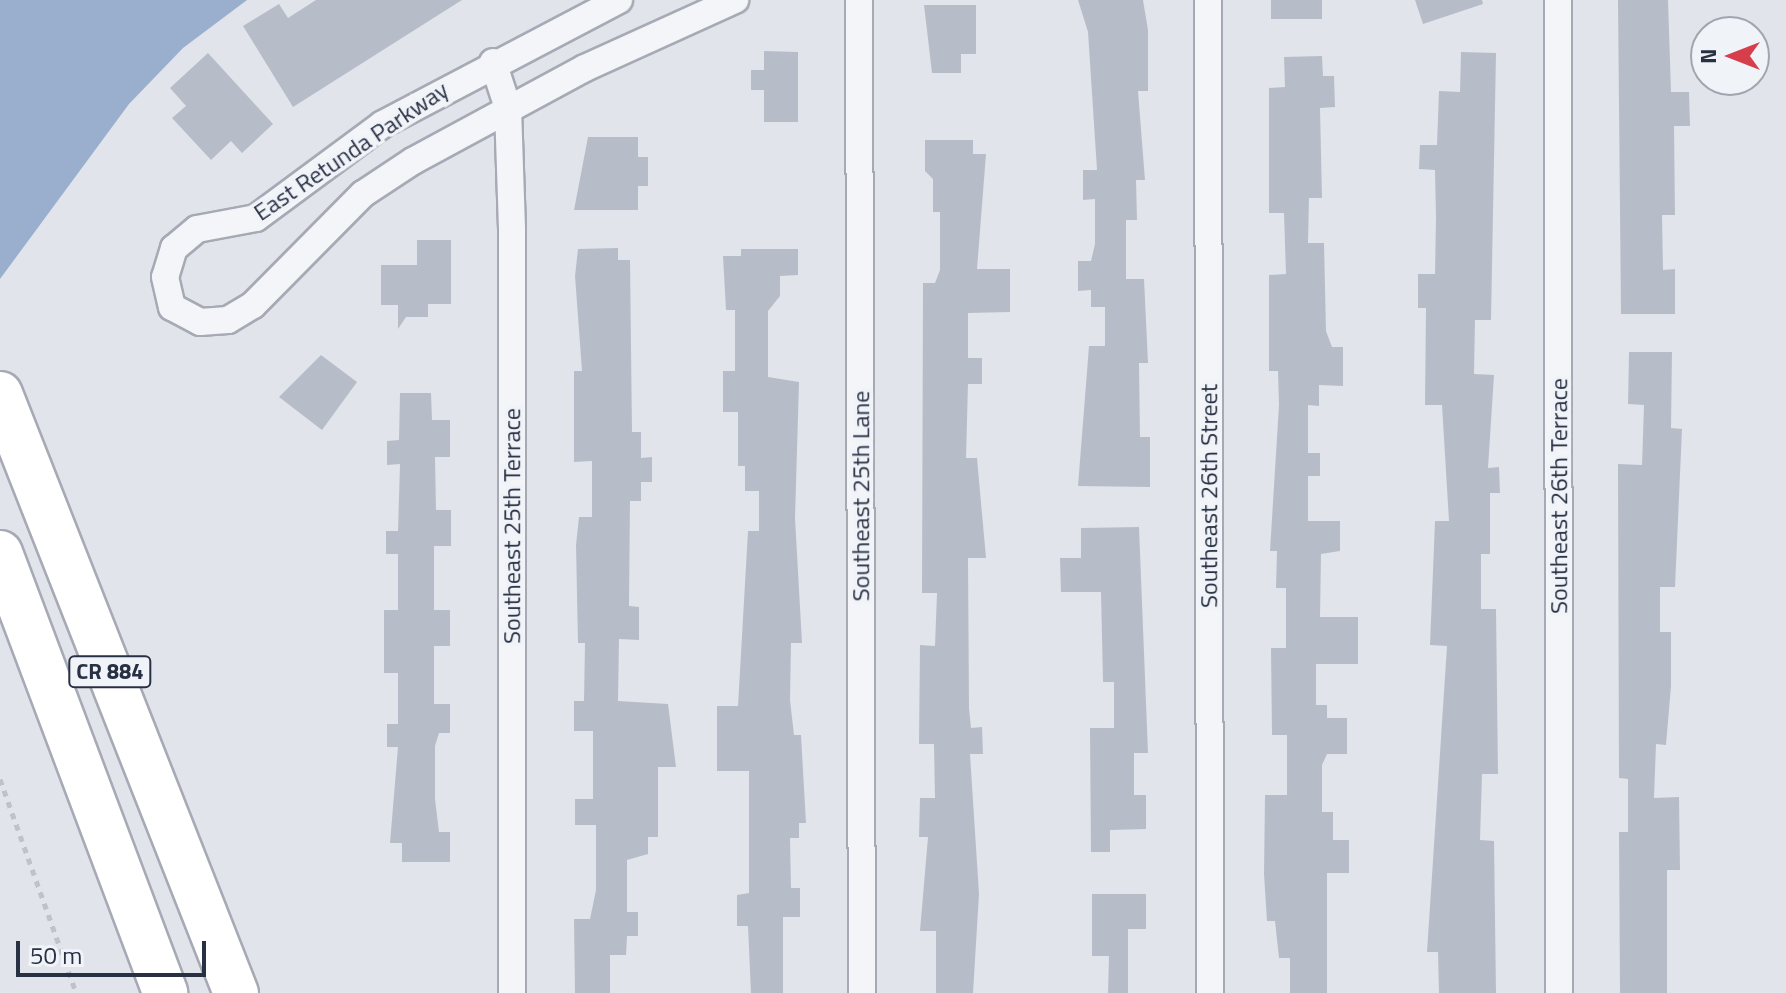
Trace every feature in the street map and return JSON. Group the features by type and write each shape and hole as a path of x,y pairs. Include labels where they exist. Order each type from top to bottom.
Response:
{"highway":[{"name":"CR 884","path":"0,394 236,993"},
{"name":"CR 884","path":"0,553 165,993"}],"street":[{"name":"East Retunda Parkway","path":"619,0 493,62 383,124 256,218 197,229 174,248 169,262 172,307 200,322 241,313 363,194 508,108 735,0"},
{"name":"Southeast 25th Lane","path":"859,0 862,993"},
{"name":"Southeast 26th Street","path":"1208,0 1210,993"},
{"name":"Southeast 26th Terrace","path":"1558,0 1559,993"},
{"name":"Southeast 25th Terrace","path":"493,62 508,108 512,993"}],"path":[{"path":"0,779 76,993"}],"water":[{"path":"0,0 247,0 183,48 129,104 0,279"}],"building":[{"path":"316,0 462,0 293,107 243,26 279,4 288,18"},
{"path":"1078,0 1143,0 1148,30 1148,91 1138,91 1145,180 1136,180 1137,220 1126,220 1126,279 1144,279 1148,363 1139,363 1140,437 1150,437 1150,487 1078,486 1089,346 1105,346 1105,307 1091,307 1091,290 1078,291 1078,261 1091,261 1095,244 1095,199 1083,200 1083,170 1097,170 1088,32"},
{"path":"1271,0 1322,0 1322,19 1271,19"},
{"path":"1415,0 1482,0 1483,4 1423,24"},
{"path":"1618,0 1668,0 1671,92 1689,92 1690,126 1674,126 1675,215 1662,215 1663,270 1675,269 1675,314 1621,314"},
{"path":"924,5 976,5 976,54 961,54 961,73 932,73"},
{"path":"764,51 798,52 798,122 764,122 764,90 751,90 751,70 764,70"},
{"path":"1461,52 1496,53 1491,320 1475,320 1474,374 1494,375 1488,468 1499,467 1500,493 1490,493 1490,554 1481,554 1481,609 1496,609 1498,774 1482,774 1480,840 1494,841 1496,993 1439,993 1438,952 1427,952 1447,646 1430,645 1435,521 1449,521 1442,405 1425,405 1426,308 1418,308 1418,274 1435,274 1435,170 1419,169 1420,145 1437,145 1439,91 1460,92"},
{"path":"208,53 273,124 242,153 231,141 211,160 172,118 186,106 170,88"},
{"path":"1322,56 1323,76 1334,76 1335,107 1320,108 1322,198 1309,198 1308,243 1324,243 1326,331 1332,347 1343,347 1343,386 1319,385 1319,406 1308,405 1308,453 1320,453 1320,476 1308,476 1308,521 1340,521 1340,551 1321,554 1320,617 1358,617 1358,664 1316,664 1316,705 1327,705 1327,718 1347,718 1347,754 1327,754 1322,765 1322,812 1333,812 1333,840 1349,840 1349,873 1327,873 1327,993 1290,993 1290,958 1279,958 1275,921 1267,921 1264,874 1265,795 1287,795 1287,735 1272,735 1271,648 1286,648 1286,588 1276,588 1277,551 1270,551 1279,405 1278,371 1269,371 1269,275 1286,274 1284,213 1269,213 1269,88 1285,87 1284,57"},
{"path":"588,137 638,137 638,157 648,157 648,186 638,186 638,210 574,210"},
{"path":"925,140 973,140 973,154 986,154 977,269 1010,269 1010,312 968,313 968,358 982,358 982,384 968,384 966,458 977,458 986,558 968,558 969,708 971,728 982,727 983,754 970,754 979,894 973,993 936,993 936,931 920,931 928,837 919,837 920,798 935,798 934,744 919,744 920,645 935,646 937,593 922,593 923,283 935,283 940,270 940,212 933,212 933,179 925,171"},
{"path":"417,240 451,240 451,304 428,304 428,317 406,317 398,329 398,305 381,305 381,265 417,265"},
{"path":"618,248 618,260 630,260 632,432 641,432 641,458 652,457 652,482 641,482 641,501 630,501 629,606 639,607 639,640 619,639 618,701 668,704 676,767 658,767 658,837 648,837 648,854 627,860 627,912 638,912 638,936 627,936 626,955 610,955 610,993 575,993 574,919 590,919 596,890 596,825 575,825 575,799 593,799 593,731 574,731 574,701 584,701 585,643 578,643 576,545 579,517 592,517 592,461 574,462 574,371 582,371 575,276 578,249"},
{"path":"741,249 798,249 798,275 780,276 780,296 768,311 768,377 799,382 795,518 802,643 791,643 790,700 794,735 801,735 806,823 799,823 799,838 790,838 791,888 800,888 800,917 783,917 783,993 751,993 748,926 737,926 737,895 749,893 749,771 717,771 717,706 738,706 748,531 759,531 759,491 745,491 745,466 738,466 738,412 723,412 723,371 735,371 735,310 726,310 723,256 741,256"},
{"path":"1629,352 1672,352 1671,428 1682,429 1675,587 1660,587 1660,632 1671,632 1671,686 1666,745 1656,744 1654,798 1679,797 1680,870 1667,870 1667,993 1620,993 1619,832 1628,832 1628,779 1619,778 1618,464 1642,465 1644,405 1628,404"},
{"path":"321,355 357,382 322,430 279,397"},
{"path":"400,393 431,393 432,420 450,420 450,457 435,457 436,510 451,510 451,546 434,546 434,610 450,610 450,646 434,646 434,704 450,704 450,733 439,733 435,746 435,799 439,832 450,832 450,862 402,862 402,843 390,843 398,747 387,747 387,724 398,724 398,673 384,673 384,610 398,610 398,554 386,554 386,531 398,531 400,464 387,465 387,441 399,440"},
{"path":"1139,527 1148,753 1134,753 1134,795 1146,795 1146,829 1110,830 1110,852 1091,852 1090,728 1114,728 1114,682 1103,682 1101,592 1061,592 1060,558 1081,558 1081,528"},
{"path":"1092,894 1146,894 1146,929 1128,929 1128,993 1108,993 1109,956 1092,956"}]}
